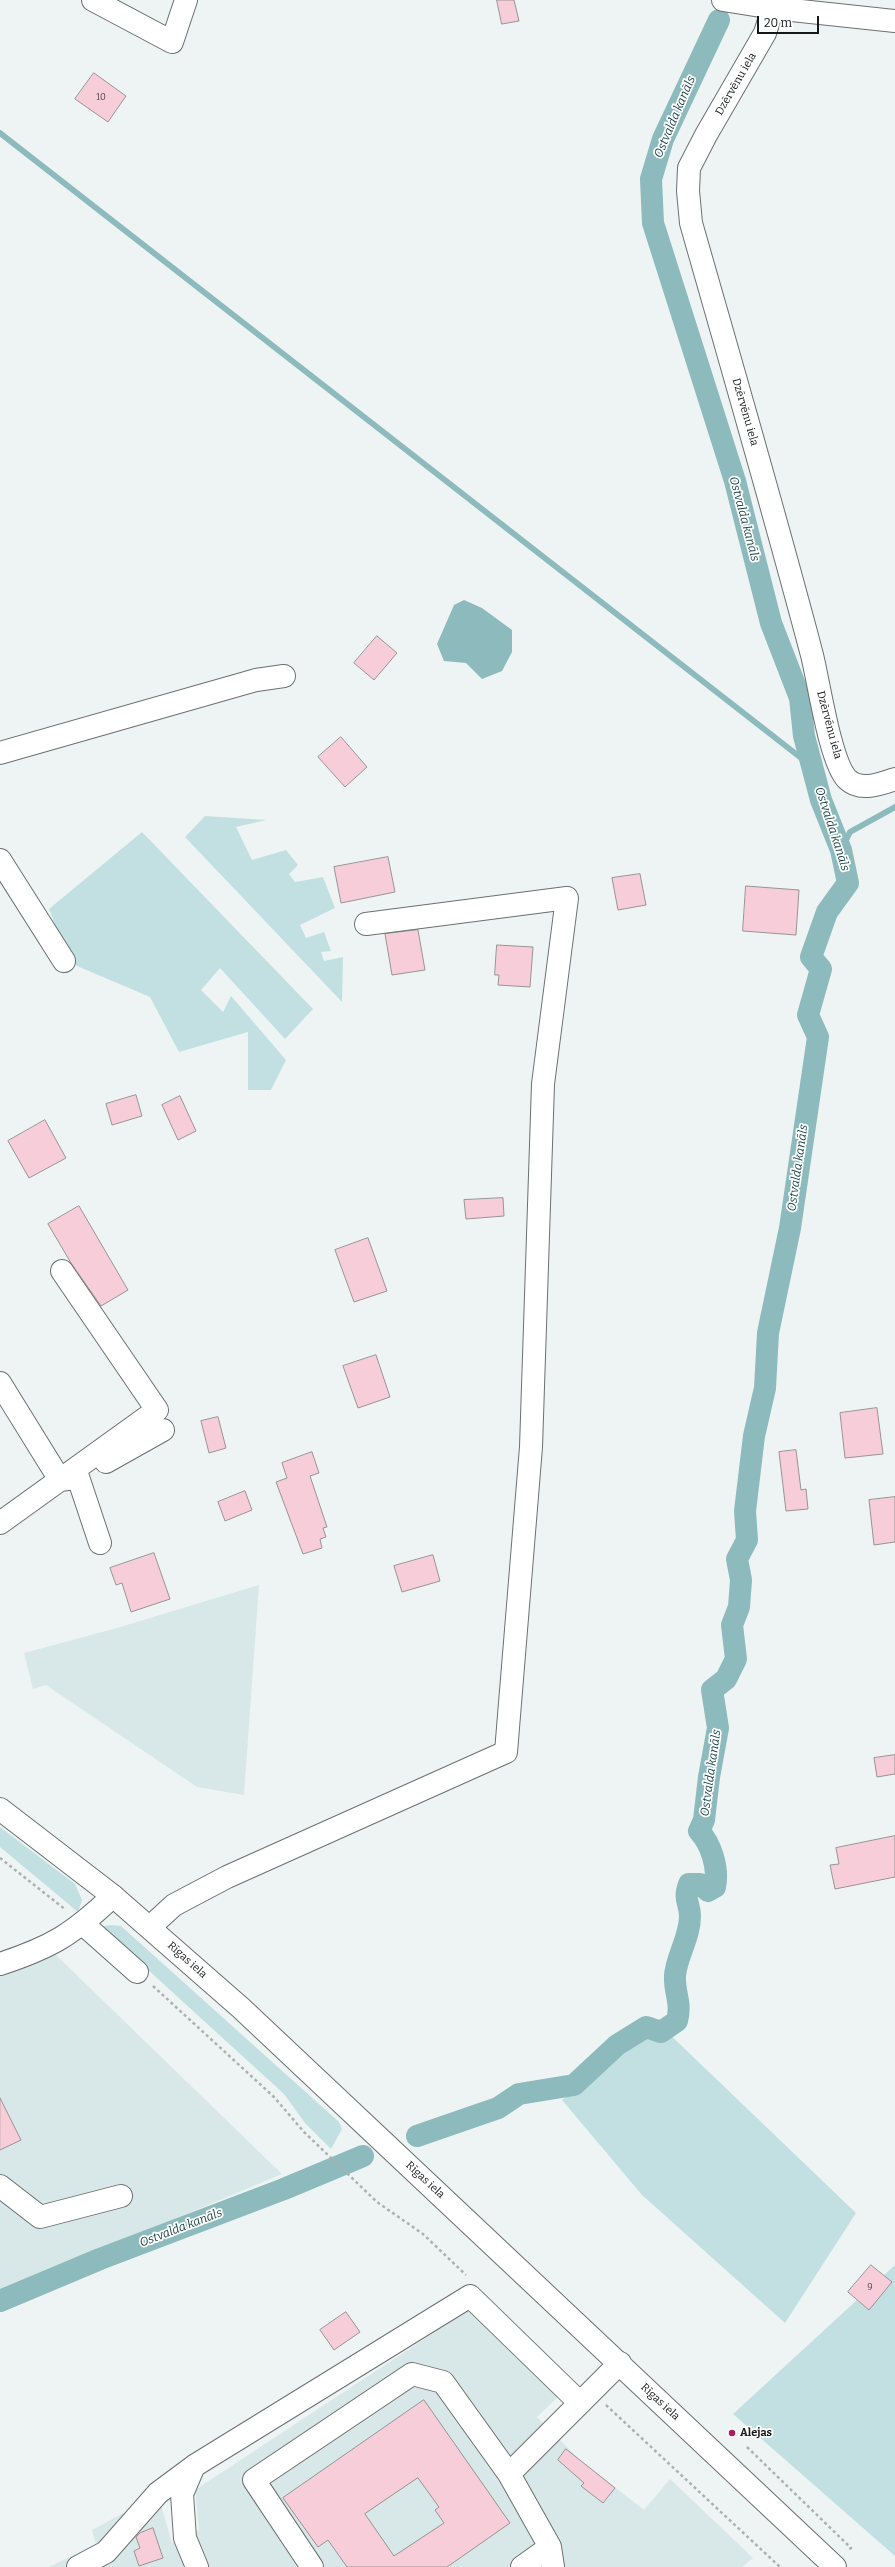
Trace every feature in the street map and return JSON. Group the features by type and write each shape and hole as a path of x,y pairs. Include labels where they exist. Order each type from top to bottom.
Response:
{"street":[{"path":"94,0 172,42 186,0"},
{"path":"723,0 773,8 895,21"},
{"name":"Dzērvēnu iela","path":"773,8 765,33 706,134 689,168 688,191 692,223 810,649 836,756 847,779 860,786 879,785 895,779"},
{"path":"0,752 256,680 284,676"},
{"path":"0,860 64,961"},
{"path":"150,1927 174,1905 227,1877 506,1752 531,1446 542,1084 567,898 366,924"},
{"path":"62,1271 157,1410 69,1479"},
{"path":"0,1383 69,1479 100,1543"},
{"path":"0,1523 69,1479 163,1430"},
{"name":"Rīgas iela","path":"0,1809 113,1896 150,1927 316,2078 834,2566"},
{"path":"0,1964 42,1949 83,1924 113,1896"},
{"path":"83,1924 137,1972"},
{"path":"0,2186 40,2217 121,2196"},
{"path":"78,2567 110,2559 158,2493 194,2466 470,2296 580,2403"},
{"path":"509,2474 620,2364"},
{"path":"312,2567 254,2480 412,2374 443,2382 509,2474 552,2557 522,2567"},
{"path":"194,2466 182,2494 185,2538 197,2567"}],"path":[{"path":"0,1858 83,1924"},
{"path":"137,1972 274,2097 327,2155 352,2178"},
{"path":"747,2447 851,2548 834,2566"}],"shaded area":[{"path":"464,600 482,608 512,630 512,652 502,671 482,679 466,663 444,661 437,644 454,605"},
{"path":"205,816 266,820 236,827 252,860 286,850 298,865 289,874 295,882 323,877 335,908 300,925 306,938 324,932 331,951 321,952 324,961 343,957 342,1002 185,837"},
{"path":"142,832 313,1009 285,1039 220,968 201,990 223,1012 231,996 286,1060 271,1090 248,1090 248,1032 179,1052 150,997 70,963 49,909"},
{"path":"259,1585 244,1795 197,1787 46,1685 33,1689 24,1653 117,1628"},
{"path":"0,1827 75,1884 82,1900 78,1912 0,1847"},
{"path":"109,1925 121,1926 339,2122 342,2129 331,2149 305,2123 284,2094 101,1927"},
{"path":"56,1955 282,2174 0,2292 0,1973"},
{"path":"661,2026 856,2213 785,2323 642,2195 562,2100"},
{"path":"895,2265 895,2556 733,2414"},
{"path":"470,2309 561,2394 537,2417 578,2458 644,2510 670,2479 753,2558 742,2567 49,2567 96,2544 92,2530 140,2504 161,2505 172,2543 199,2530 195,2490"}],"building":[{"path":"497,0 514,0 519,21 502,24"},
{"path":"94,73 126,96 108,122 75,99"},
{"path":"377,636 397,653 374,680 354,663"},
{"path":"341,737 367,767 345,787 318,757"},
{"path":"388,857 395,892 341,903 334,867"},
{"path":"640,874 646,905 618,910 612,878"},
{"path":"746,886 799,890 796,935 743,931"},
{"path":"418,930 425,970 392,975 385,934"},
{"path":"497,945 533,947 530,987 498,985 499,975 495,975"},
{"path":"136,1095 142,1116 112,1125 106,1104"},
{"path":"180,1096 196,1131 178,1140 162,1105"},
{"path":"45,1120 66,1158 29,1178 8,1141"},
{"path":"503,1198 504,1216 466,1219 464,1200"},
{"path":"79,1206 128,1290 101,1306 71,1263 48,1224"},
{"path":"368,1238 387,1291 354,1302 335,1250"},
{"path":"376,1355 390,1397 358,1408 343,1366"},
{"path":"877,1408 883,1454 845,1458 840,1413"},
{"path":"218,1417 226,1448 209,1453 201,1421"},
{"path":"796,1450 801,1490 806,1489 808,1509 786,1511 779,1452"},
{"path":"312,1452 319,1473 310,1476 327,1527 323,1528 326,1537 320,1539 322,1548 303,1554 276,1482 287,1478 282,1463"},
{"path":"245,1491 252,1510 225,1521 218,1502"},
{"path":"895,1497 895,1542 874,1545 869,1500"},
{"path":"154,1553 170,1599 131,1612 122,1583 116,1585 110,1568"},
{"path":"433,1555 440,1581 402,1592 394,1566"},
{"path":"895,1755 895,1774 877,1777 874,1758"},
{"path":"895,1836 895,1877 835,1889 830,1865 839,1864 836,1848"},
{"path":"0,2098 21,2140 0,2150"},
{"path":"871,2265 892,2282 869,2310 848,2292"},
{"path":"346,2312 360,2332 334,2350 320,2330"},
{"path":"424,2400 510,2523 447,2567 347,2567 328,2540 318,2547 283,2498","holes":["418,2478 439,2507 435,2510 444,2523 394,2556 365,2514"]},
{"path":"566,2449 615,2488 603,2503 581,2486 584,2483 558,2460"},
{"path":"153,2528 163,2558 139,2566 134,2551 140,2548 136,2537 140,2533"}],"waterway":[{"name":"Ostvalda kanāls","path":"417,2136 498,2108 519,2094 574,2085 617,2045 646,2027 661,2032 677,2021 679,2008 675,1976 688,1932 690,1912 687,1889 689,1884 700,1884 708,1891 715,1887 716,1880 713,1857 707,1843 699,1831 704,1820 709,1777 718,1728 712,1690 726,1679 736,1659 732,1625 739,1607 741,1580 737,1559 747,1540 745,1511 754,1436 765,1388 768,1333 790,1228 818,1037 808,1015 821,969 811,957 827,912 848,883 841,850 821,800 804,736 800,698 771,623 735,481 653,223 651,179 663,139 719,20"},
{"path":"0,133 814,768"},
{"path":"841,850 850,832 895,807"},
{"name":"Ostvalda kanāls","path":"0,2301 100,2259 284,2189 363,2156"}],"place":[{"name":"Alejas","path":"732,2433"}]}
